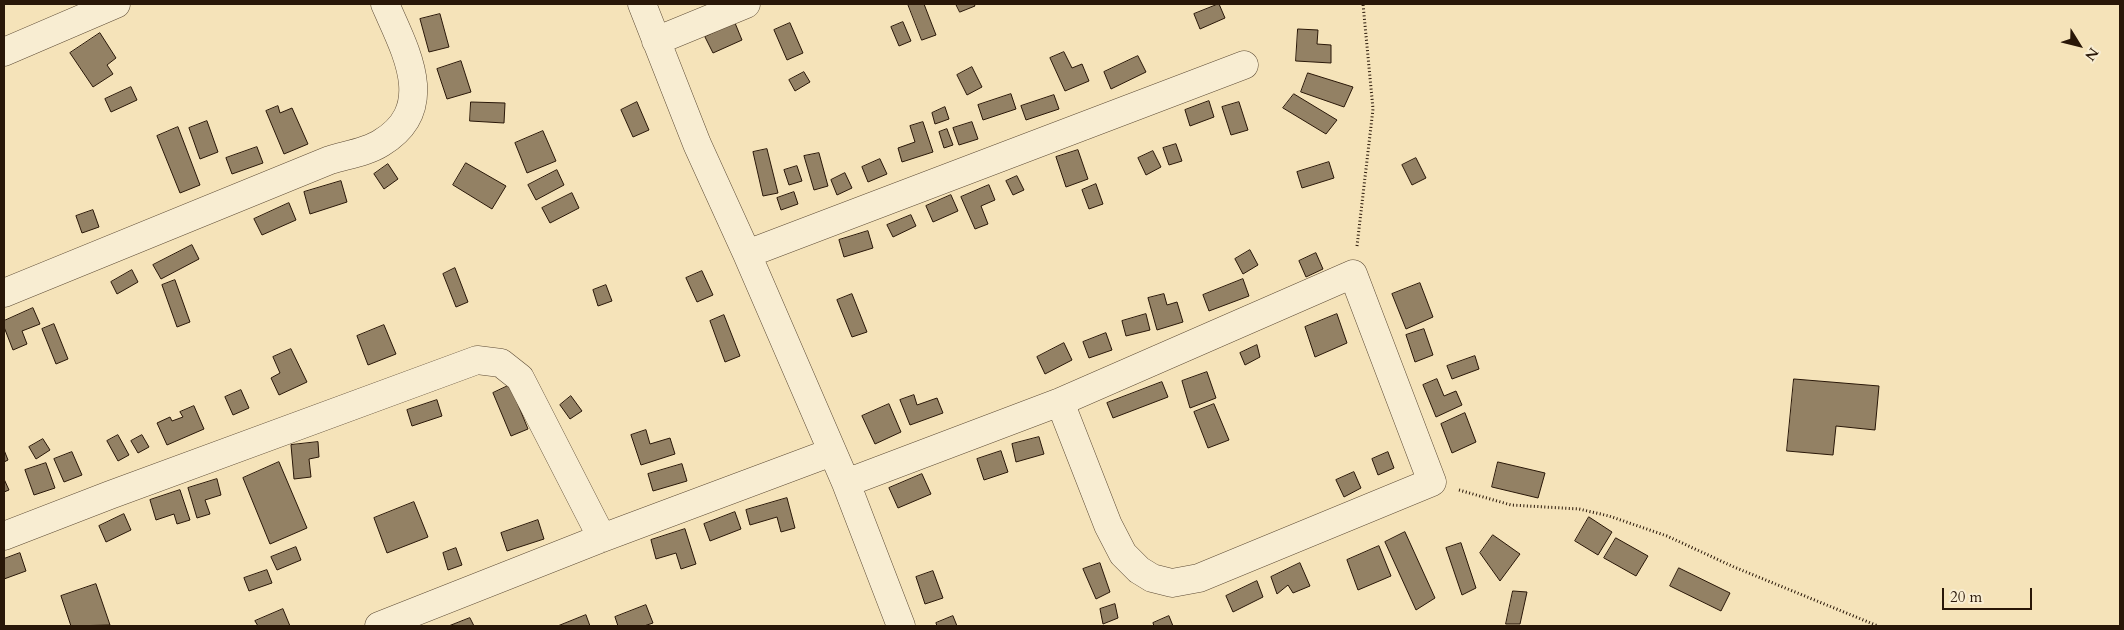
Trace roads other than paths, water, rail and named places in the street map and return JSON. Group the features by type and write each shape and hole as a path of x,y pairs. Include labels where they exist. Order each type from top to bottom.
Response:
{"street":[{"path":"4,52 116,4"},
{"path":"4,293 330,160 380,144 397,132 406,119 413,101 414,81 406,54 384,4"},
{"path":"642,4 697,144 748,254 846,483 901,626"},
{"path":"656,42 746,4"},
{"path":"748,254 1244,65"},
{"path":"846,483 1060,402 1353,274 1432,482 1198,578 1172,583 1145,574 1123,554 1108,525 1060,402"},
{"path":"4,536 477,360 502,363 520,378 602,538"},
{"path":"379,626 602,538 832,452"}]}
